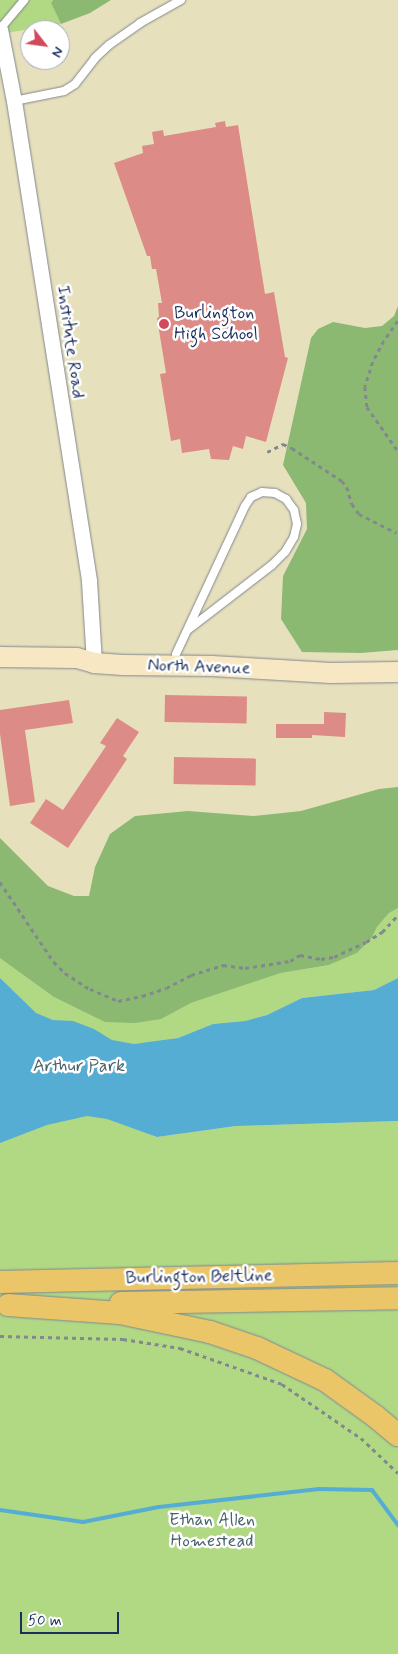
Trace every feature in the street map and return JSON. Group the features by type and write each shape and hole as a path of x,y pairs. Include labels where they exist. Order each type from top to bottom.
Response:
{"main road":[{"name":"North Avenue","path":"0,657 77,658 94,663 212,666 324,672 398,672"},
{"name":"Burlington Beltline","path":"0,1282 398,1273"},
{"name":"Burlington Beltline","path":"4,1305 398,1298"},
{"path":"4,1305 120,1313 161,1320 257,1348 325,1380 398,1435"}],"street":[{"name":"Institute Road","path":"0,29 14,101 89,581 94,663"}],"lane":[{"path":"0,29 24,0"},
{"path":"14,101 64,90 75,84 95,58 109,46 140,24 182,0"},
{"path":"176,654 248,501 251,497 262,492 275,493 286,499 294,510 296,524 294,538 285,552 272,565 189,628"}],"path":[{"path":"398,321 384,341 373,362 365,387 366,407 398,451"},
{"path":"267,452 284,444 292,448 342,481 347,487 352,504 359,514 398,532"},
{"path":"0,882 59,967 90,989 118,1001 158,991 190,975 223,965 245,968 290,961 300,955 321,959 334,957 382,932 398,915"},
{"path":"0,1336 123,1339 180,1348 282,1384 361,1438 398,1472"}],"green space":[{"path":"0,0 53,0 51,3 59,20 20,20 20,31 0,34"},
{"path":"53,0 111,0 90,13 70,21 59,20 51,3"},
{"path":"398,306 398,650 361,653 302,652 281,619 283,576 307,529 306,503 283,465 311,338 318,329 333,322 365,328 382,326 394,316"},
{"path":"398,787 398,908 389,913 377,927 371,939 357,953 329,965 281,973 191,1003 161,1019 135,1023 105,1022 54,997 0,958 0,838 48,886 74,896 89,896 95,867 110,834 135,816 188,811 253,816 301,811 379,789"},
{"path":"0,871 162,1018 191,1003 281,973 329,965 357,953 371,939 377,927 389,913 398,908 398,978 374,990 302,998 267,1015 245,1021 213,1024 178,1038 165,1040 149,1134 157,1137 236,1126 398,1121 398,1654 0,1654"}],"water":[{"path":"0,978 36,1013 53,1020 73,1021 94,1029 112,1040 134,1044 178,1038 213,1024 245,1021 267,1015 302,998 374,990 398,978 398,1121 236,1126 157,1137 107,1119 87,1116 47,1125 0,1143"}],"building":[{"name":"Burlington High School","path":"225,121 226,127 238,125 265,294 274,292 285,357 288,358 266,442 246,436 243,449 233,446 229,460 211,459 209,449 182,453 180,439 171,441 160,374 166,373 157,318 159,317 158,303 162,303 156,269 152,269 150,256 147,256 114,163 143,153 142,146 154,144 152,132 163,130 164,136 216,127 215,123"},
{"path":"165,695 247,696 247,723 165,722"},
{"path":"69,700 73,723 25,730 35,802 10,806 0,734 0,710"},
{"path":"324,712 346,713 345,737 312,735 312,738 276,738 276,724 324,724"},
{"path":"117,718 139,732 123,756 127,759 68,848 30,823 46,799 63,810 106,746 100,743"},
{"path":"174,757 256,758 256,785 174,784"}],"waterway":[{"path":"0,1510 83,1522 159,1507 319,1489 372,1490 398,1525"}],"place":[{"name":"Burlington High School","path":"164,324"}],"park label":[{"name":"Arthur Park","path":"79,1066"},
{"name":"Ethan Allen Homestead","path":"212,1531"}]}
